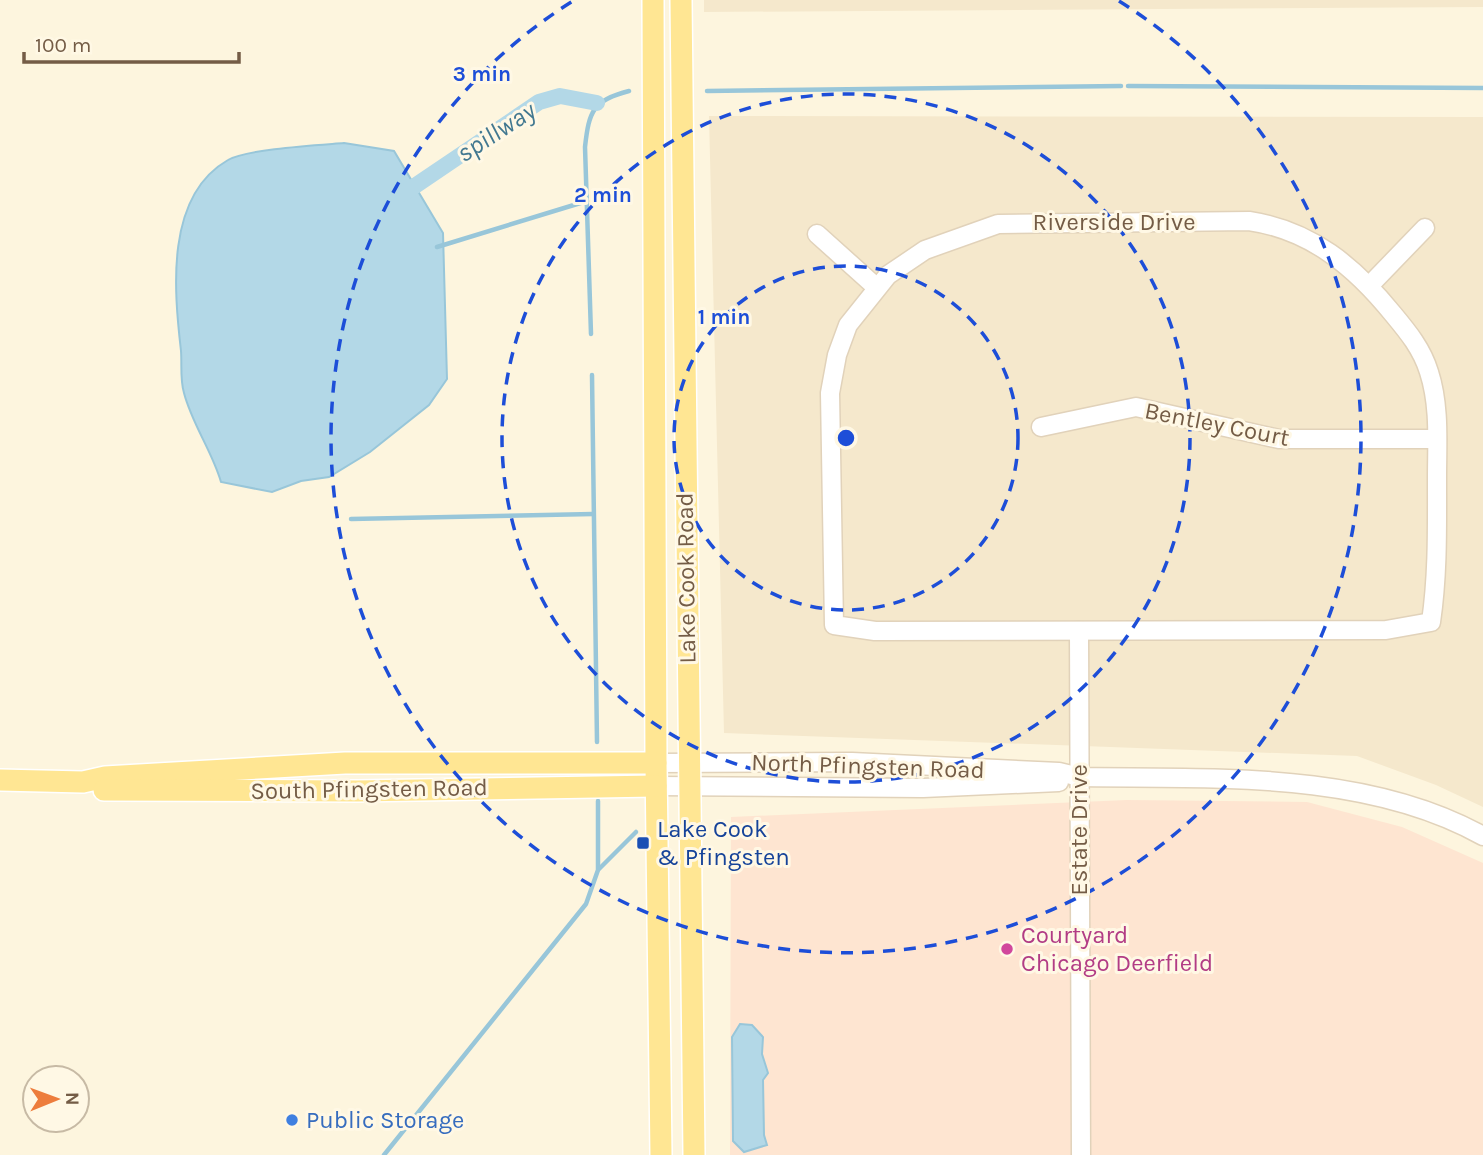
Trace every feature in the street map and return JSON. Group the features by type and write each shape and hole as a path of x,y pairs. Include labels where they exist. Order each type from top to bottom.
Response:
{"main road":[{"name":"Lake Cook Road","path":"653,0 656,786 661,1155"},
{"name":"Lake Cook Road","path":"681,0 694,1155"},
{"name":"South Pfingsten Road","path":"0,780 83,782 105,777 345,763 656,763"},
{"name":"South Pfingsten Road","path":"83,782 104,790 357,791 656,786"}],"street":[{"name":"Riverside Drive","path":"1020,222 1265,223 1317,243 1350,266 1370,285 1422,354 1435,395 1435,596 1431,622 1386,630 875,631 834,625 830,393 837,355 848,325 876,287 902,263 925,250 973,230 1020,222"},
{"path":"1370,285 1424,228"},
{"path":"817,234 876,287"},
{"name":"Bentley Court","path":"1041,427 1136,407 1279,439 1437,439"},
{"name":"Estate Drive","path":"1079,631 1081,1155"},
{"name":"North Pfingsten Road","path":"656,763 852,762 1059,772 1080,777 1282,780 1376,797 1441,818 1483,836"},
{"name":"North Pfingsten Road","path":"656,786 922,788 1059,782 1080,777"}],"shaded area":[{"path":"704,0 1483,0 1483,7 704,12"},
{"path":"709,116 1483,117 1483,807 1436,785 1357,756 724,733"},
{"path":"1127,800 1307,802 1402,827 1483,863 1483,1155 730,1155 731,817"}],"water":[{"path":"344,143 394,151 443,233 447,379 429,405 370,452 329,477 301,481 272,492 221,482 192,416 182,383 176,273 184,220 193,196 208,176 228,160 266,150"},
{"path":"740,1024 752,1025 763,1037 762,1054 768,1073 763,1080 764,1135 767,1145 744,1152 733,1141 732,1037"}],"waterway":[{"path":"707,91 1121,86"},
{"path":"1128,86 1483,88"},
{"path":"591,334 585,147 588,124 600,103 629,91"},
{"name":"spillway","path":"403,194 539,102 560,96 597,103"},
{"path":"437,247 587,201"},
{"path":"592,375 597,742"},
{"path":"351,519 593,514"},
{"path":"384,1155 586,904 598,870 598,801"},
{"path":"599,869 636,832"}],"place":[{"name":"Lake Cook & Pfingsten","path":"643,843"},
{"name":"Courtyard Chicago Deerfield","path":"1007,949"},
{"name":"Public Storage","path":"292,1120"}]}
